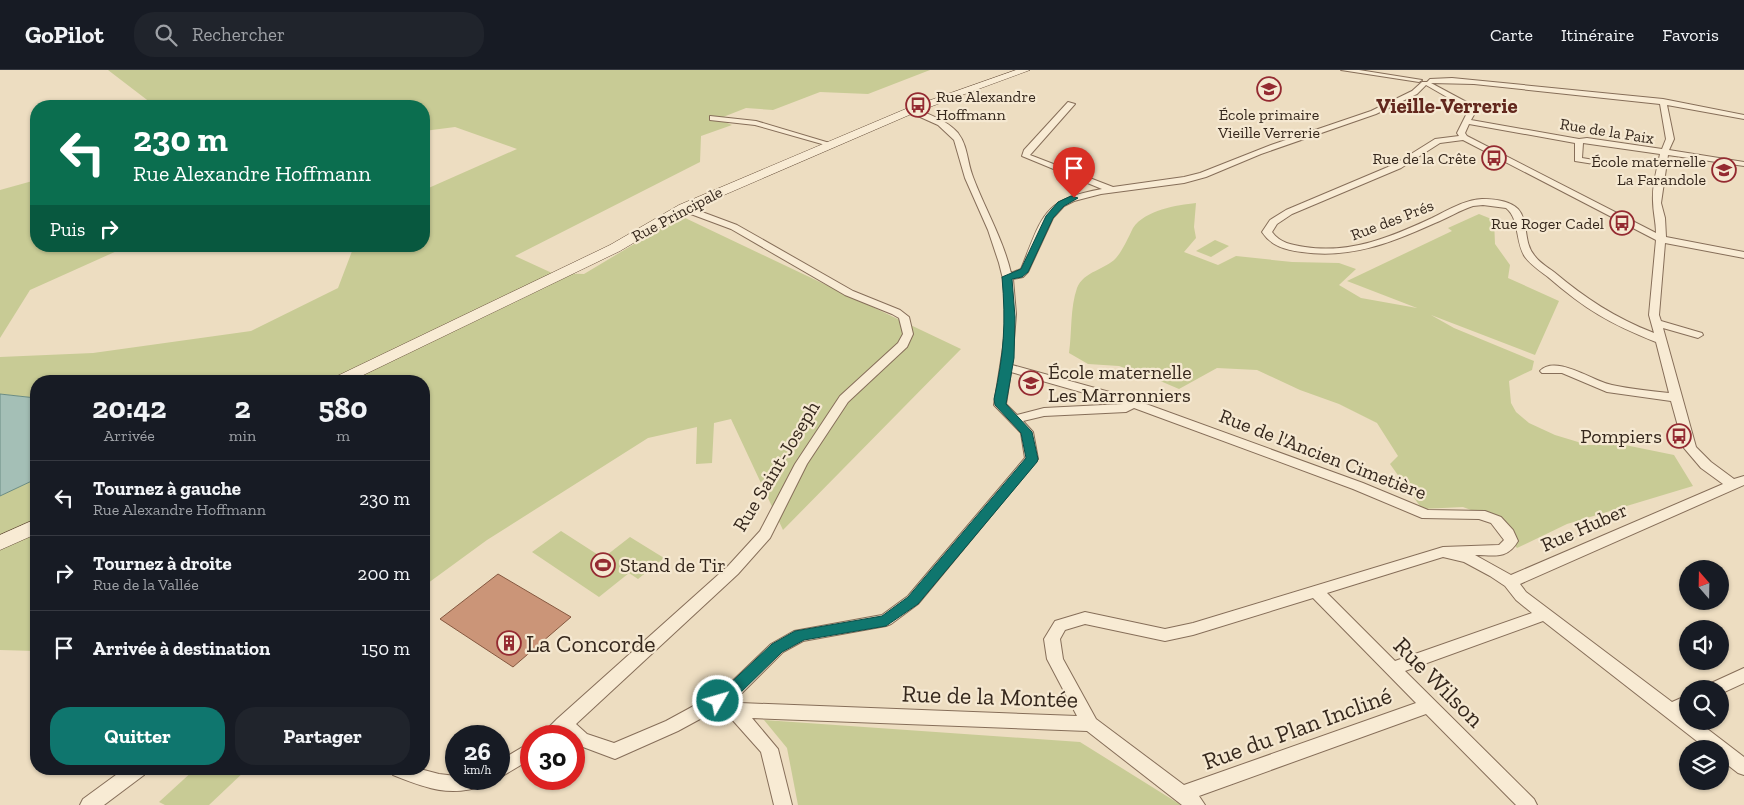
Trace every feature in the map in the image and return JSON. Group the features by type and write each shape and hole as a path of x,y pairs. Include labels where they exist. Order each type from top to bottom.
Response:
{"street":[{"name":"Rue Principale","path":"351,375 615,248 683,208 912,110 1025,70"},
{"path":"1344,70 1426,82 1535,88 1663,101 1744,117"},
{"path":"1007,277 1019,275 1025,270 1049,218 1061,204 1083,196 1185,180 1217,171 1257,152 1370,114 1410,97 1422,88 1426,82"},
{"path":"1426,82 1469,107 1471,113 1461,132 1464,138 1661,238 1744,255"},
{"path":"1663,101 1670,139 1664,154 1657,203 1661,238 1654,315 1690,448 1706,465 1738,482"},
{"path":"1071,104 1026,156 1115,191"},
{"path":"563,724 581,739 615,751 731,702 777,648 800,635 886,620 913,600 1032,459 1026,432 1000,405 1007,367 1010,317 1004,262 967,172 962,148 956,136 938,123 912,110"},
{"path":"713,118 756,123 829,144"},
{"name":"Rue de la Paix","path":"1466,121 1579,141 1596,141 1664,154 1672,153 1744,164"},
{"name":"Rue des Prés","path":"1464,138 1438,141 1398,166 1289,212 1276,220 1267,232 1270,237 1288,247 1307,251 1352,252 1413,230 1471,203 1492,202 1505,205 1516,210 1519,216 1520,231 1528,254 1557,280 1614,320 1661,340"},
{"path":"1579,141 1578,159 1591,162"},
{"name":"Rue Saint-Joseph","path":"563,724 733,570 765,534 801,464 844,399 902,345 908,334 904,318 896,312 849,293 734,228 683,208"},
{"path":"1656,323 1698,335"},
{"name":"Rue de l'Ancien Cimetière","path":"1007,367 1132,404 1358,486 1427,515 1480,514 1496,520 1508,534 1511,541 1503,550"},
{"path":"1546,371 1550,369 1564,370 1607,388 1678,398"},
{"path":"1014,419 1044,412 1126,408 1132,404"},
{"name":"Rue Huber","path":"1510,582 1738,482"},
{"path":"0,543 30,529"},
{"path":"1447,553 1469,550 1503,550"},
{"path":"1488,569 1503,550"},
{"path":"1447,553 1488,569 1510,582 1521,596 1744,767"},
{"name":"Rue de la Montée","path":"1090,724 1055,660 1052,640 1060,625 1085,618 1165,635 1193,629 1447,553"},
{"name":"Rue Wilson","path":"1316,592 1528,805"},
{"path":"1393,669 1545,614"},
{"path":"1729,682 1744,675"},
{"path":"731,702 770,749 783,805"},
{"name":"Rue de la Montée","path":"731,702 1090,724"},
{"name":"Rue du Plan Incliné","path":"1189,800 1429,706"},
{"path":"1671,710 1679,706"},
{"path":"1090,724 1189,800"},
{"path":"88,805 130,775"},
{"path":"414,775 432,782 445,782"}],"green space":[{"path":"108,70 930,70 868,94 820,92 773,110 746,108 718,119 732,125 701,136 700,162 515,256 552,273 584,274 681,216 961,349 783,530 731,419 714,423 712,463 696,464 697,427 648,438 487,540 430,582 430,375 30,375 30,397 0,394 0,357 93,353 251,331 338,288 352,252 430,252 430,187 517,149 455,127 430,130 430,100 147,100"},
{"path":"30,182 30,252 115,252 30,290 0,338 0,190"},
{"path":"1196,203 1194,227 1196,238 1184,252 1218,265 1236,256 1292,262 1339,263 1356,269 1339,285 1361,298 1417,308 1347,281 1452,231 1448,228 1479,214 1494,220 1495,244 1510,265 1508,278 1559,301 1535,355 1431,315 1454,328 1534,361 1532,370 1509,381 1511,403 1516,412 1529,423 1555,435 1588,445 1625,445 1674,455 1693,486 1567,524 1517,548 1492,518 1463,507 1422,509 1390,464 1398,456 1377,423 1339,404 1300,390 1257,370 1217,368 1179,389 1119,366 1088,364 1069,353 1073,304 1080,282 1116,258 1133,228 1145,217 1171,207"},
{"path":"1215,240 1229,246 1211,257 1196,251"},
{"path":"30,482 30,651 0,650 0,496"},
{"name":"Stand de Tir","path":"561,531 603,558 630,537 664,558 638,579 629,573 599,597 532,552"},
{"path":"764,720 1080,742 1181,805 798,805 787,748"},
{"path":"188,775 241,775 209,805 165,805 159,802"}],"water":[{"path":"0,394 30,397 30,482 0,496"}],"building":[{"name":"La Concorde","path":"498,574 571,617 513,667 440,619"}],"place":[{"name":"École primaire Vieille Verrerie","path":"1269,89"},
{"name":"Rue Alexandre Hoffmann","path":"918,105"},
{"name":"Rue de la Crête","path":"1494,158"},
{"name":"École maternelle La Farandole","path":"1724,170"},
{"name":"Rue Roger Cadel","path":"1622,223"},
{"name":"École maternelle Les Marronniers","path":"1031,383"},
{"name":"Pompiers","path":"1679,436"},
{"name":"Stand de Tir","path":"603,565"},
{"name":"La Concorde","path":"509,643"}],"district":[{"name":"Vieille-Verrerie","path":"1447,105"}],"route":[{"path":"718,701 728,695 777,648 800,635 886,620 913,600 1032,459 1026,432 1000,405 1008,358 1010,317 1007,277 1019,275 1025,270 1049,218 1061,204 1074,198"}]}
